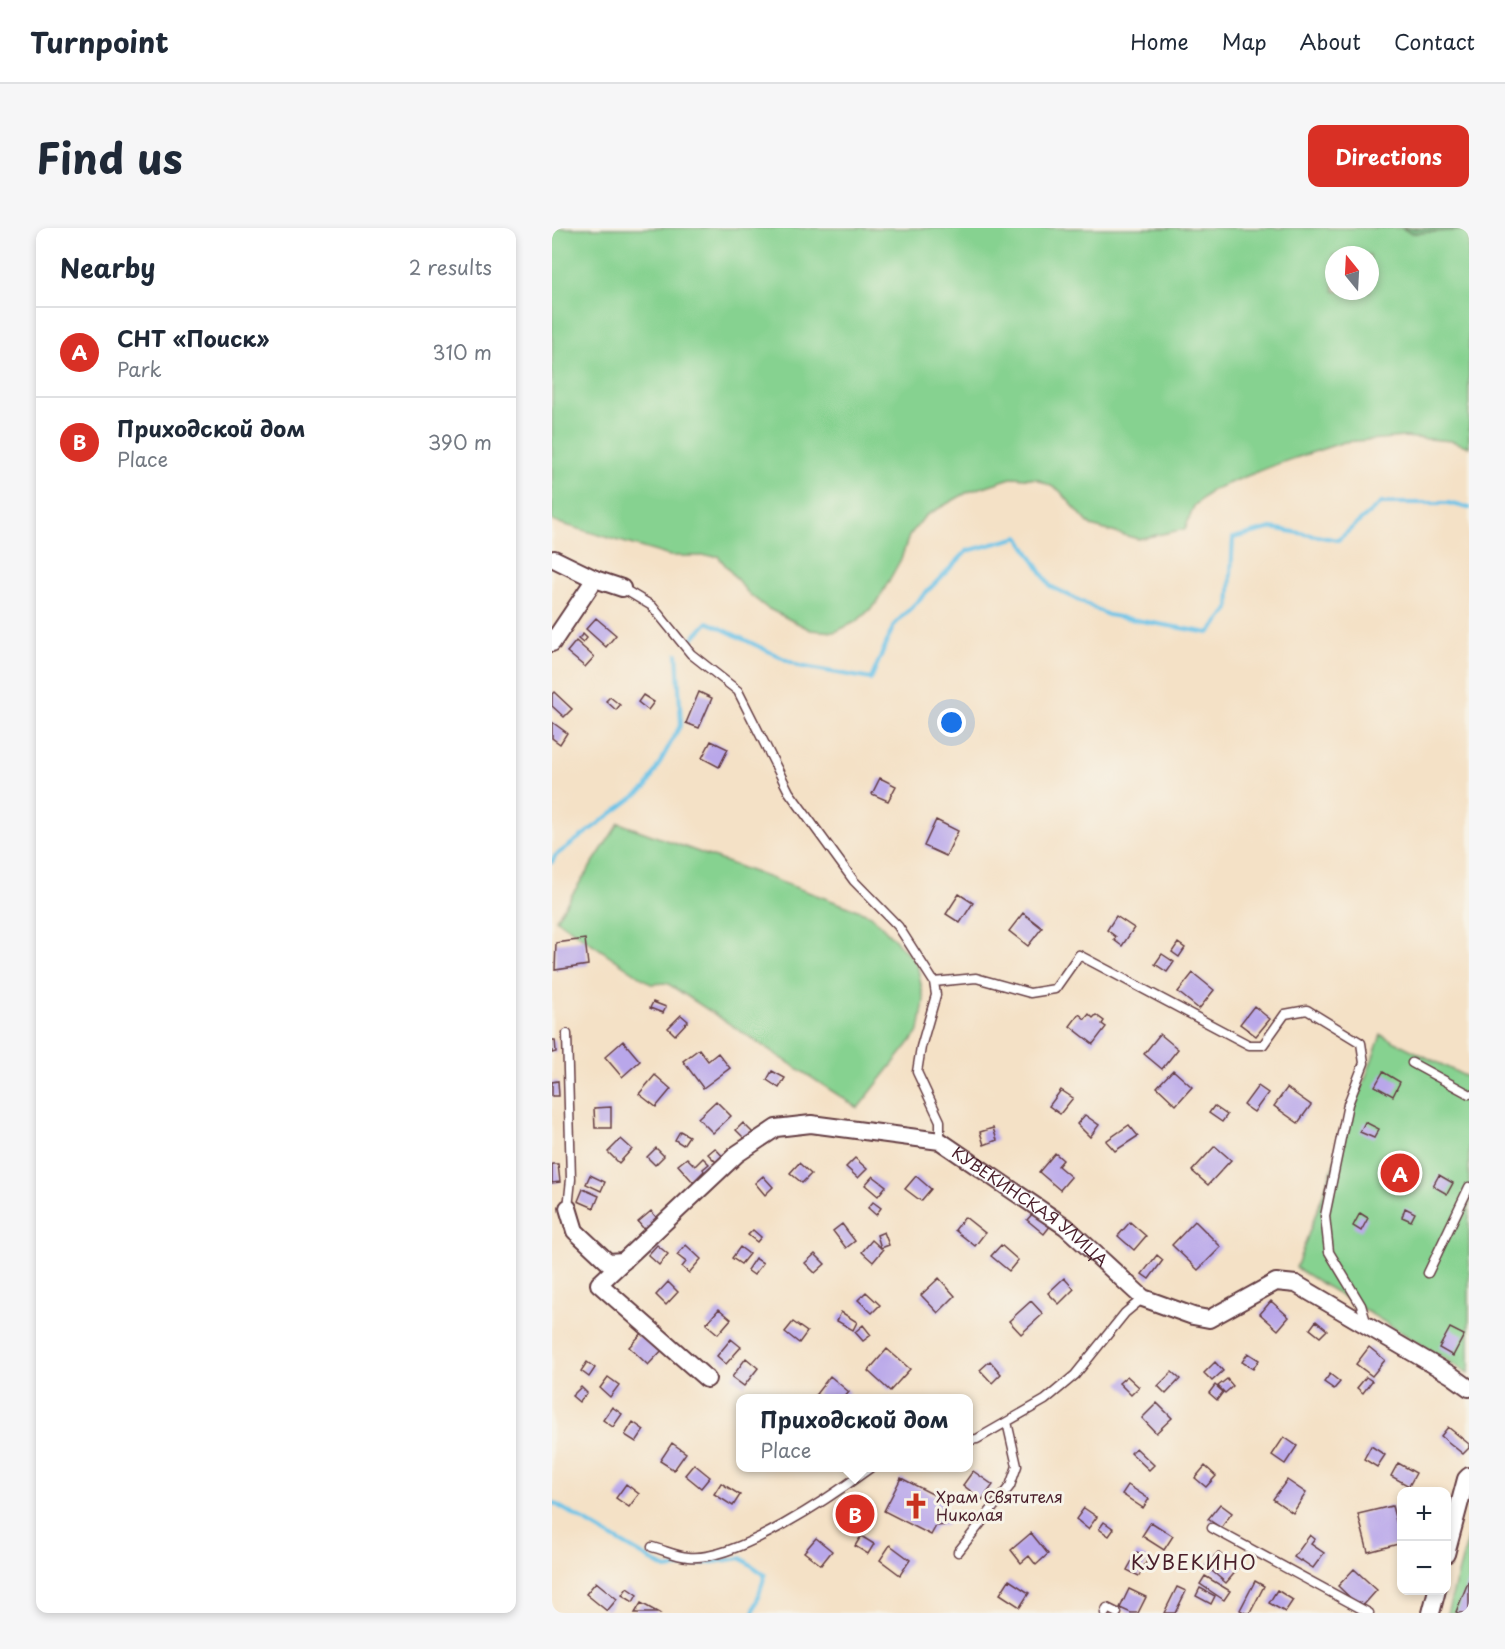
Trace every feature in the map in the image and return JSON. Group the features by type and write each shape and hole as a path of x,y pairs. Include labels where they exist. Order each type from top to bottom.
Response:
{"street":[{"path":"554,560 595,579 622,588"},
{"path":"552,643 595,579"},
{"name":"КУВЕКИНСКАЯ УЛИЦА","path":"707,1379 599,1284 737,1154 776,1128 811,1124 940,1141 1066,1227 1143,1298 1193,1316 1209,1319 1276,1282 1296,1284 1451,1375 1469,1388"},
{"path":"568,1208 575,1231 608,1262 624,1261"},
{"path":"1449,1541 1466,1479 1469,1476"},
{"path":"1431,1613 1436,1595"}],"lane":[{"path":"622,588 652,606 691,654 738,691 789,792 854,881 898,926 934,982 936,995 921,1047 917,1072 940,1121 940,1141"},
{"path":"934,982 976,978 1030,993 1055,989 1079,955 1250,1045 1263,1045 1285,1014 1307,1010 1361,1042 1364,1063 1348,1104 1325,1216 1329,1252 1361,1305 1367,1326"},
{"path":"567,1034 571,1179 568,1208"},
{"path":"1412,1063 1469,1094"},
{"path":"1428,1273 1469,1186"},
{"path":"973,1440 1045,1400 1075,1375 1125,1313 1143,1298"},
{"path":"958,1552 1010,1486 1017,1466 1007,1422"},
{"path":"652,1547 689,1557 719,1554 748,1544 842,1488 863,1472"},
{"path":"1212,1528 1369,1613"},
{"path":"1105,1613 1107,1608 1117,1613"}],"green space":[{"path":"552,228 1401,228 1413,233 1469,230 1469,447 1452,441 1404,437 1344,442 1277,464 1212,490 1194,506 1185,529 1138,539 1091,526 1059,490 1037,479 1014,477 968,492 925,516 909,536 901,559 876,604 857,621 835,632 811,630 767,608 748,593 718,556 670,556 552,521"},
{"path":"1401,228 1469,228 1469,230 1413,233"},
{"path":"619,823 871,915 917,963 924,1001 919,1031 858,1108 667,983 651,984 556,919"},
{"path":"1381,1035 1469,1078 1469,1374 1296,1268"},
{"path":"1469,1535 1469,1613 1447,1613"}],"building":[{"path":"596,618 616,635 606,647 586,629"},
{"path":"583,634 587,638 583,643 578,639"},
{"path":"576,641 594,657 585,667 567,652"},
{"path":"554,692 572,709 564,717 552,706"},
{"path":"699,692 712,698 699,728 686,723"},
{"path":"643,695 654,702 648,710 638,702"},
{"path":"610,697 620,705 616,710 606,701"},
{"path":"552,722 567,733 560,744 552,738"},
{"path":"711,741 728,749 719,767 702,758"},
{"path":"880,778 896,786 888,801 872,794"},
{"path":"936,820 958,831 946,856 924,846"},
{"path":"959,894 973,903 960,923 946,914"},
{"path":"1023,913 1042,928 1028,946 1009,931"},
{"path":"1116,916 1134,928 1122,946 1107,930"},
{"path":"585,939 588,965 555,970 556,943"},
{"path":"1178,943 1185,948 1179,957 1172,952"},
{"path":"1162,954 1174,962 1167,972 1155,964"},
{"path":"1193,973 1214,990 1199,1009 1178,992"},
{"path":"653,1002 666,1007 663,1013 650,1008"},
{"path":"1254,1006 1270,1019 1256,1036 1240,1024"},
{"path":"1079,1014 1085,1019 1089,1014 1093,1018 1096,1015 1104,1021 1102,1024 1106,1027 1093,1044 1070,1026"},
{"path":"681,1015 688,1021 675,1035 668,1028"},
{"path":"1160,1034 1178,1049 1162,1069 1144,1054"},
{"path":"552,1040 555,1040 556,1052 552,1053"},
{"path":"623,1041 640,1061 622,1077 605,1057"},
{"path":"699,1049 708,1061 718,1053 730,1068 703,1088 683,1061"},
{"path":"1173,1070 1192,1087 1176,1105 1157,1087"},
{"path":"772,1071 785,1078 779,1088 767,1080"},
{"path":"1383,1072 1400,1082 1393,1096 1375,1086"},
{"path":"655,1075 671,1089 656,1107 639,1094"},
{"path":"558,1081 559,1096 552,1096 552,1082"},
{"path":"1258,1086 1268,1093 1254,1112 1244,1105"},
{"path":"1287,1088 1311,1105 1298,1123 1274,1106"},
{"path":"1061,1090 1073,1098 1060,1114 1049,1106"},
{"path":"716,1101 731,1116 713,1133 698,1118"},
{"path":"1214,1106 1227,1115 1222,1122 1209,1113"},
{"path":"611,1107 611,1128 595,1128 594,1108"},
{"path":"1085,1115 1099,1125 1090,1137 1077,1124"},
{"path":"1365,1122 1379,1129 1374,1138 1360,1132"},
{"path":"743,1123 753,1133 746,1140 736,1130"},
{"path":"1129,1125 1138,1136 1115,1151 1106,1141"},
{"path":"993,1128 997,1140 984,1145 980,1132"},
{"path":"680,1131 689,1136 683,1145 675,1140"},
{"path":"621,1139 632,1149 619,1163 608,1152"},
{"path":"1215,1146 1231,1160 1208,1185 1192,1171"},
{"path":"656,1148 664,1156 655,1165 647,1157"},
{"path":"715,1148 725,1159 719,1165 708,1154"},
{"path":"1055,1153 1063,1160 1058,1166 1071,1177 1060,1190 1039,1172"},
{"path":"687,1158 695,1166 703,1158 709,1164 693,1182 678,1165"},
{"path":"855,1158 867,1169 858,1178 846,1167"},
{"path":"799,1163 811,1174 802,1183 790,1173"},
{"path":"552,1164 558,1164 560,1182 552,1183"},
{"path":"590,1175 605,1182 601,1191 586,1184"},
{"path":"1439,1175 1453,1183 1447,1194 1433,1186"},
{"path":"763,1176 773,1187 765,1195 755,1183"},
{"path":"873,1176 886,1186 878,1196 865,1185"},
{"path":"916,1176 931,1189 921,1201 905,1189"},
{"path":"583,1189 599,1196 594,1208 578,1201"},
{"path":"873,1202 881,1208 876,1215 868,1208"},
{"path":"1405,1208 1415,1213 1411,1221 1402,1217"},
{"path":"651,1211 661,1223 648,1234 638,1222"},
{"path":"1035,1211 1051,1225 1044,1234 1027,1220"},
{"path":"1360,1213 1368,1218 1361,1231 1353,1226"},
{"path":"965,1217 985,1233 975,1246 955,1230"},
{"path":"1195,1221 1221,1247 1198,1270 1172,1245"},
{"path":"1130,1222 1146,1236 1134,1250 1118,1236"},
{"path":"842,1224 855,1241 846,1248 833,1231"},
{"path":"753,1230 761,1237 757,1242 748,1235"},
{"path":"884,1232 889,1245 881,1248 877,1235"},
{"path":"872,1240 883,1250 873,1262 862,1252"},
{"path":"657,1245 668,1254 659,1265 648,1255"},
{"path":"686,1245 701,1259 689,1273 682,1267 686,1262 677,1255"},
{"path":"1001,1245 1018,1260 1009,1271 991,1256"},
{"path":"740,1247 749,1254 741,1264 732,1258"},
{"path":"815,1254 825,1264 815,1273 805,1263"},
{"path":"1157,1255 1163,1260 1149,1279 1142,1274"},
{"path":"755,1258 763,1263 754,1275 747,1270"},
{"path":"939,1278 955,1296 938,1313 921,1295"},
{"path":"1064,1278 1074,1289 1059,1304 1048,1293"},
{"path":"668,1282 678,1292 666,1305 656,1295"},
{"path":"866,1292 880,1305 872,1313 858,1300"},
{"path":"1031,1301 1043,1314 1021,1334 1009,1321"},
{"path":"1271,1301 1289,1317 1278,1330 1260,1314"},
{"path":"719,1309 731,1319 718,1334 706,1324"},
{"path":"841,1312 857,1322 853,1330 837,1321"},
{"path":"1316,1321 1327,1330 1320,1337 1310,1329"},
{"path":"793,1322 807,1332 799,1343 785,1332"},
{"path":"863,1325 871,1335 863,1341 855,1332"},
{"path":"1450,1328 1464,1335 1453,1356 1439,1348"},
{"path":"646,1329 665,1347 648,1365 629,1347"},
{"path":"731,1339 741,1347 726,1364 717,1356"},
{"path":"1369,1347 1385,1360 1372,1376 1356,1364"},
{"path":"887,1349 910,1369 890,1391 868,1371"},
{"path":"1248,1353 1259,1360 1253,1369 1242,1362"},
{"path":"746,1358 758,1368 744,1386 732,1377"},
{"path":"990,1361 1001,1374 992,1383 980,1370"},
{"path":"587,1362 595,1368 589,1377 581,1371"},
{"path":"1215,1362 1223,1371 1212,1381 1204,1373"},
{"path":"1172,1372 1180,1379 1166,1394 1158,1386"},
{"path":"1330,1374 1340,1382 1334,1389 1324,1382"},
{"path":"830,1376 849,1392 847,1394 816,1394"},
{"path":"1127,1376 1139,1387 1131,1395 1119,1383"},
{"path":"608,1377 619,1385 610,1397 600,1388"},
{"path":"1366,1377 1372,1381 1363,1393 1357,1388"},
{"path":"1227,1379 1233,1386 1225,1393 1218,1386"},
{"path":"1215,1385 1223,1392 1217,1400 1209,1393"},
{"path":"581,1387 587,1393 579,1402 572,1396"},
{"path":"1157,1403 1172,1418 1156,1433 1142,1418"},
{"path":"612,1407 622,1414 613,1427 603,1420"},
{"path":"633,1422 644,1430 636,1442 625,1435"},
{"path":"1448,1427 1469,1444 1469,1448 1463,1454 1441,1436"},
{"path":"1284,1437 1297,1446 1285,1464 1272,1455"},
{"path":"672,1443 686,1453 674,1470 660,1461"},
{"path":"1371,1446 1385,1455 1377,1467 1364,1459"},
{"path":"1136,1448 1154,1465 1149,1470 1131,1453"},
{"path":"1398,1463 1416,1473 1409,1486 1391,1476"},
{"path":"694,1464 710,1477 701,1488 685,1475"},
{"path":"1205,1466 1216,1476 1206,1487 1195,1478"},
{"path":"973,1471 993,1485 982,1500 963,1485"},
{"name":"Храм Святителя Николая","path":"901,1478 948,1502 944,1510 949,1518 946,1525 936,1526 931,1535 884,1511"},
{"path":"1287,1480 1306,1493 1293,1513 1273,1499"},
{"path":"721,1483 740,1495 733,1506 714,1494"},
{"path":"626,1484 639,1494 629,1507 616,1498"},
{"path":"1128,1485 1149,1499 1143,1508 1122,1494"},
{"path":"848,1498 872,1516 861,1530 837,1513"},
{"path":"1220,1504 1232,1513 1221,1528 1208,1519"},
{"path":"1392,1506 1397,1524 1397,1544 1368,1552 1358,1514"},
{"path":"1084,1508 1097,1517 1088,1529 1076,1519"},
{"path":"1104,1522 1114,1529 1109,1536 1099,1529"},
{"path":"1151,1522 1173,1536 1164,1550 1142,1536"},
{"path":"1031,1533 1048,1554 1036,1565 1029,1556 1021,1563 1011,1550"},
{"path":"1310,1535 1315,1539 1311,1544 1324,1553 1313,1568 1294,1557"},
{"path":"861,1536 874,1544 868,1554 855,1546"},
{"path":"816,1538 832,1551 821,1565 804,1552"},
{"path":"890,1545 910,1560 900,1575 880,1560"},
{"path":"1137,1552 1148,1559 1139,1576 1127,1570"},
{"path":"1218,1552 1238,1569 1226,1583 1206,1566"},
{"path":"1354,1569 1377,1590 1361,1608 1338,1586"},
{"path":"1205,1576 1230,1591 1224,1600 1200,1584"},
{"path":"1009,1580 1029,1593 1020,1607 1000,1594"},
{"path":"1469,1580 1469,1613 1458,1613 1456,1612"},
{"path":"1255,1581 1264,1586 1250,1613 1245,1613 1240,1610"},
{"path":"596,1582 617,1599 607,1611 586,1594"},
{"path":"1177,1587 1186,1591 1175,1613 1164,1613"},
{"path":"627,1588 637,1595 633,1602 622,1595"},
{"path":"1200,1588 1215,1596 1211,1604 1196,1596"},
{"path":"1129,1589 1146,1597 1138,1613 1131,1613 1120,1608"},
{"path":"1277,1590 1293,1600 1285,1612 1269,1603"},
{"path":"641,1603 659,1613 635,1613"}],"waterway":[{"path":"693,638 708,622 799,666 871,679 894,625 967,551 1019,537 1050,586 1108,615 1209,633 1229,609 1233,538 1272,528 1338,540 1381,503 1448,503 1469,508"},
{"path":"552,862 555,856 646,788 681,724 677,654"},
{"path":"552,1502 666,1569 741,1558 765,1575 753,1613"}],"place":[{"name":"СНТ «Поиск»","path":"1400,1173"},
{"name":"Храм Святителя Николая","path":"916,1506"},
{"name":"Приходской дом","path":"855,1514"}],"district":[{"name":"КУВЕКИНО","path":"1194,1563"}]}
